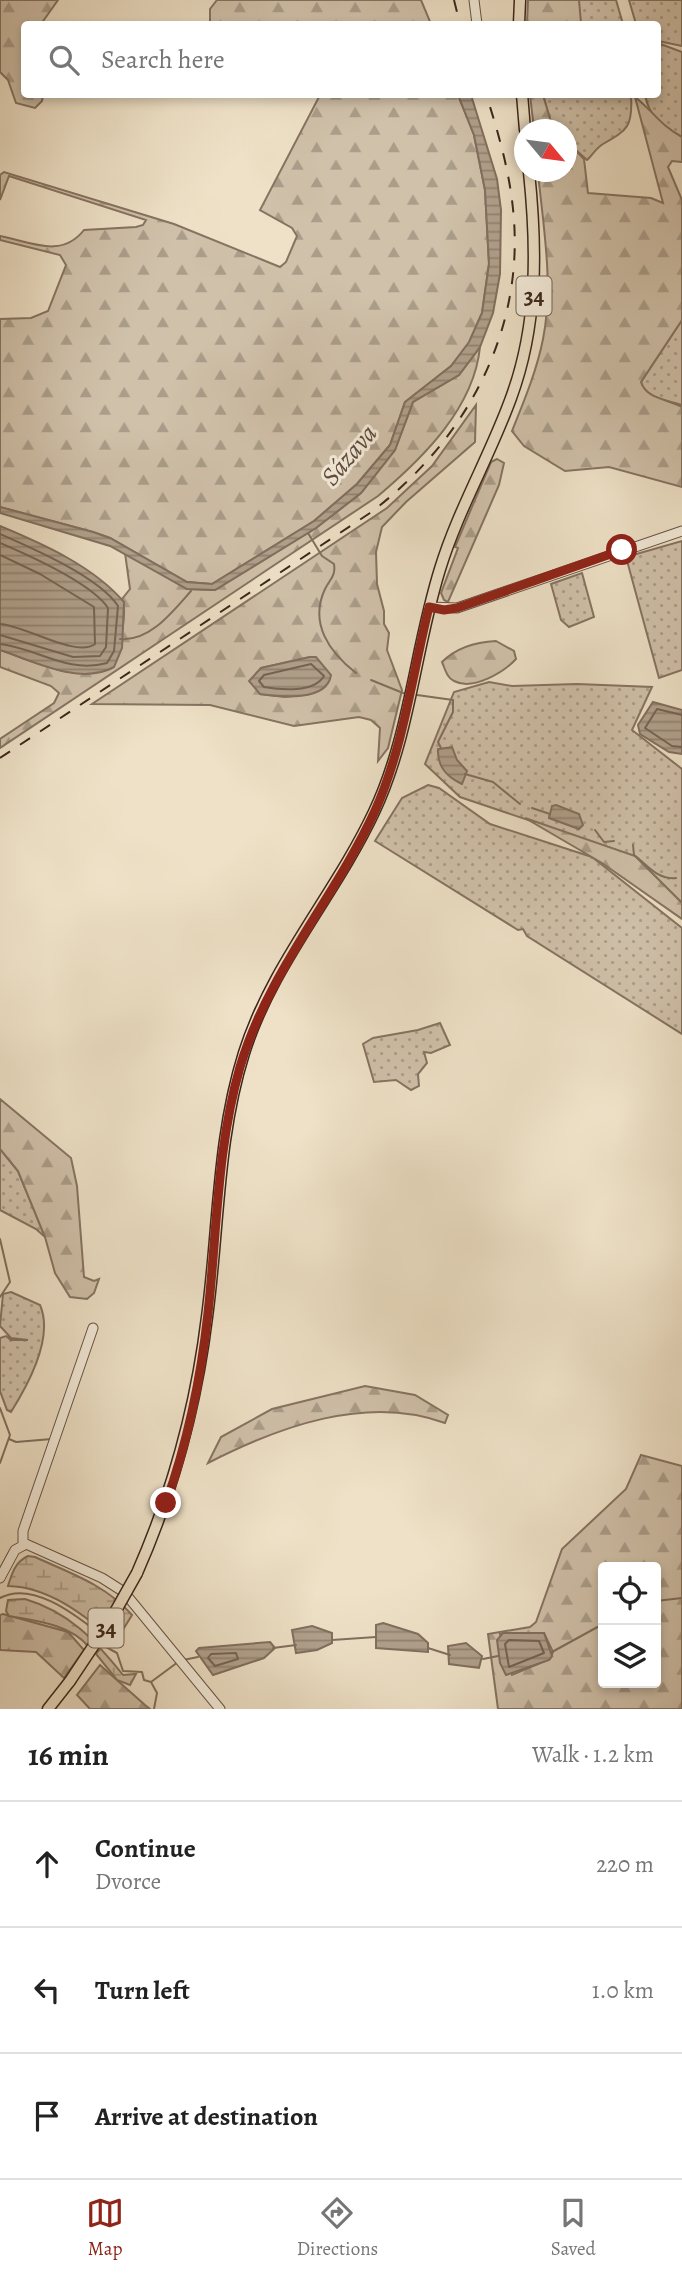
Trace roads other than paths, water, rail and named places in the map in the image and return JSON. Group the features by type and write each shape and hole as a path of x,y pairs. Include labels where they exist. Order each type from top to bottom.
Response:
{"main road":[{"path":"519,21 520,0"},
{"path":"522,98 524,119"},
{"name":"34","path":"48,1709 106,1628 136,1573 177,1472 191,1419 208,1313 225,1138 246,1049 275,980 364,832 386,785 405,717 429,607 448,545 505,416 522,366 532,313 535,246 530,182"}],"street":[{"path":"474,0 477,21"},
{"path":"429,607 444,610 457,608 682,531"},
{"path":"23,1544 23,1531 93,1328"},
{"path":"0,1578 15,1550 23,1544"},
{"path":"23,1544 102,1577 124,1592 220,1709"}],"water":[{"path":"459,98 472,98 497,179 501,210 500,274 493,313 480,347 459,375 413,402 395,450 361,493 316,528 215,590 187,589 110,546 0,513 0,507 93,532 110,538 187,582 212,584 314,521 357,484 390,445 405,402 451,366 469,342 482,313 489,264 485,190 474,135"},
{"path":"0,526 50,548 82,567 98,577 124,602 122,648 114,667 86,674 72,673 0,650"},
{"path":"316,657 331,675 328,684 312,694 260,694 249,681 261,668"},
{"path":"653,702 682,710 682,754 669,752 640,734 638,725"},
{"path":"452,747 457,760 467,771 462,784 448,775 439,761 438,749"},
{"path":"552,806 579,814 583,825 579,829 549,818"},
{"path":"383,1623 418,1634 428,1643 428,1652 376,1648 376,1625"},
{"path":"312,1626 332,1633 332,1643 317,1650 296,1653 292,1630"},
{"path":"503,1633 544,1633 552,1656 549,1660 506,1675 500,1663 497,1640"},
{"path":"270,1642 275,1648 264,1658 213,1675 196,1651 199,1648"},
{"path":"466,1643 482,1656 479,1668 449,1664 448,1646"}],"waterway":[{"path":"308,533 322,556 334,564 333,575 325,589 319,614 324,636 338,656 356,673"},
{"path":"120,639 141,636 160,624 191,591"},
{"path":"371,680 408,695"},
{"path":"417,695 453,700 453,712 438,742 441,748"},
{"path":"465,774 493,782 520,804"},
{"path":"532,808 550,814"},
{"path":"595,830 604,842 614,841"},
{"path":"633,845 634,855 653,871 663,877 676,878"},
{"path":"0,1239 10,1282 0,1297"},
{"path":"0,1408 10,1435 0,1463"},
{"path":"9,1439 16,1442 52,1439"},
{"path":"0,1598 25,1593 38,1596 64,1608 96,1631"},
{"path":"661,1600 682,1598"},
{"path":"552,1652 601,1625"},
{"path":"332,1640 376,1637"},
{"path":"103,1642 117,1653 123,1671 142,1672 144,1680 151,1682 157,1693 154,1709"},
{"path":"273,1648 296,1645"},
{"path":"428,1648 450,1655"},
{"path":"483,1659 498,1656"},
{"path":"183,1660 198,1657"},
{"path":"151,1682 178,1662"}],"railway":[{"path":"454,0 459,21"},
{"path":"0,758 370,513 404,484 435,452 461,417 482,379 499,339 510,297 515,254 509,180 487,98"}],"water label":[{"name":"Sázava","path":"349,455"}]}
